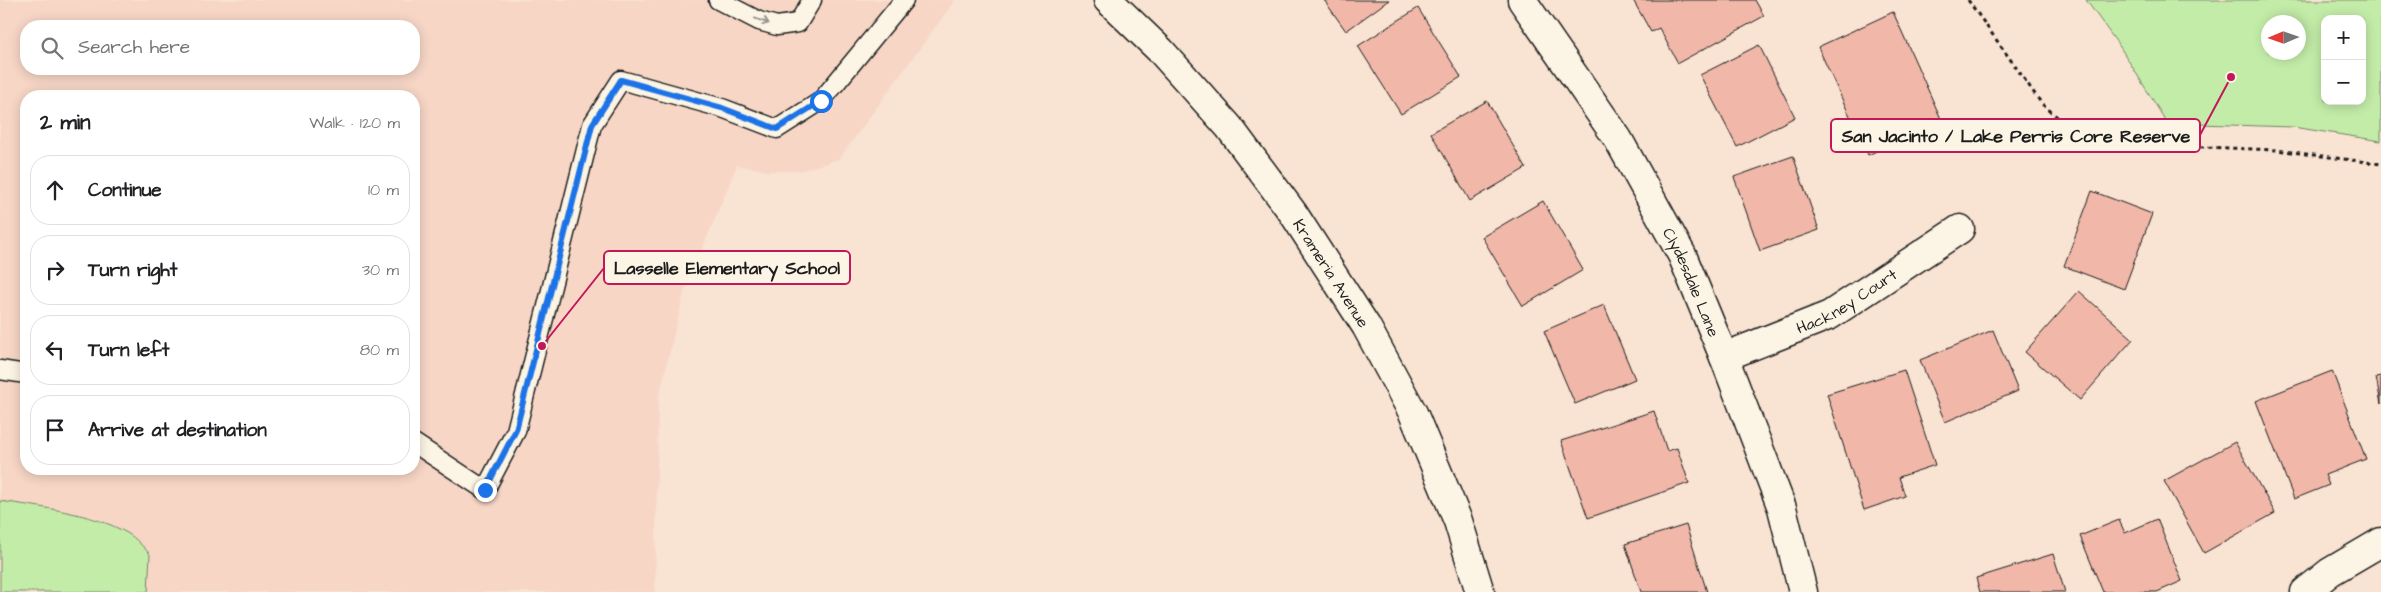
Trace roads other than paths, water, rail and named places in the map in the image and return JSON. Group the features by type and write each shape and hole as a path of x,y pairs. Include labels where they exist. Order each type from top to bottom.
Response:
{"street":[{"name":"Krameria Avenue","path":"1108,0 1161,52 1229,127 1292,213 1366,326 1413,413 1458,521 1480,592"},
{"name":"Clydesdale Lane","path":"1522,0 1618,139 1682,255 1782,508 1803,592"},
{"name":"Hackney Court","path":"1724,358 1830,315 1960,229"},
{"path":"2305,592 2330,572 2381,542"}],"lane":[{"path":"718,0 759,21 777,26 798,23 812,0"},
{"path":"420,446 485,490 516,430 592,125 621,80 722,108 777,129 821,101 904,0"},
{"path":"0,370 20,373"}],"place":[{"name":"San Jacinto / Lake Perris Core Reserve","path":"2231,77"},
{"name":"Lasselle Elementary School","path":"542,346"}]}
